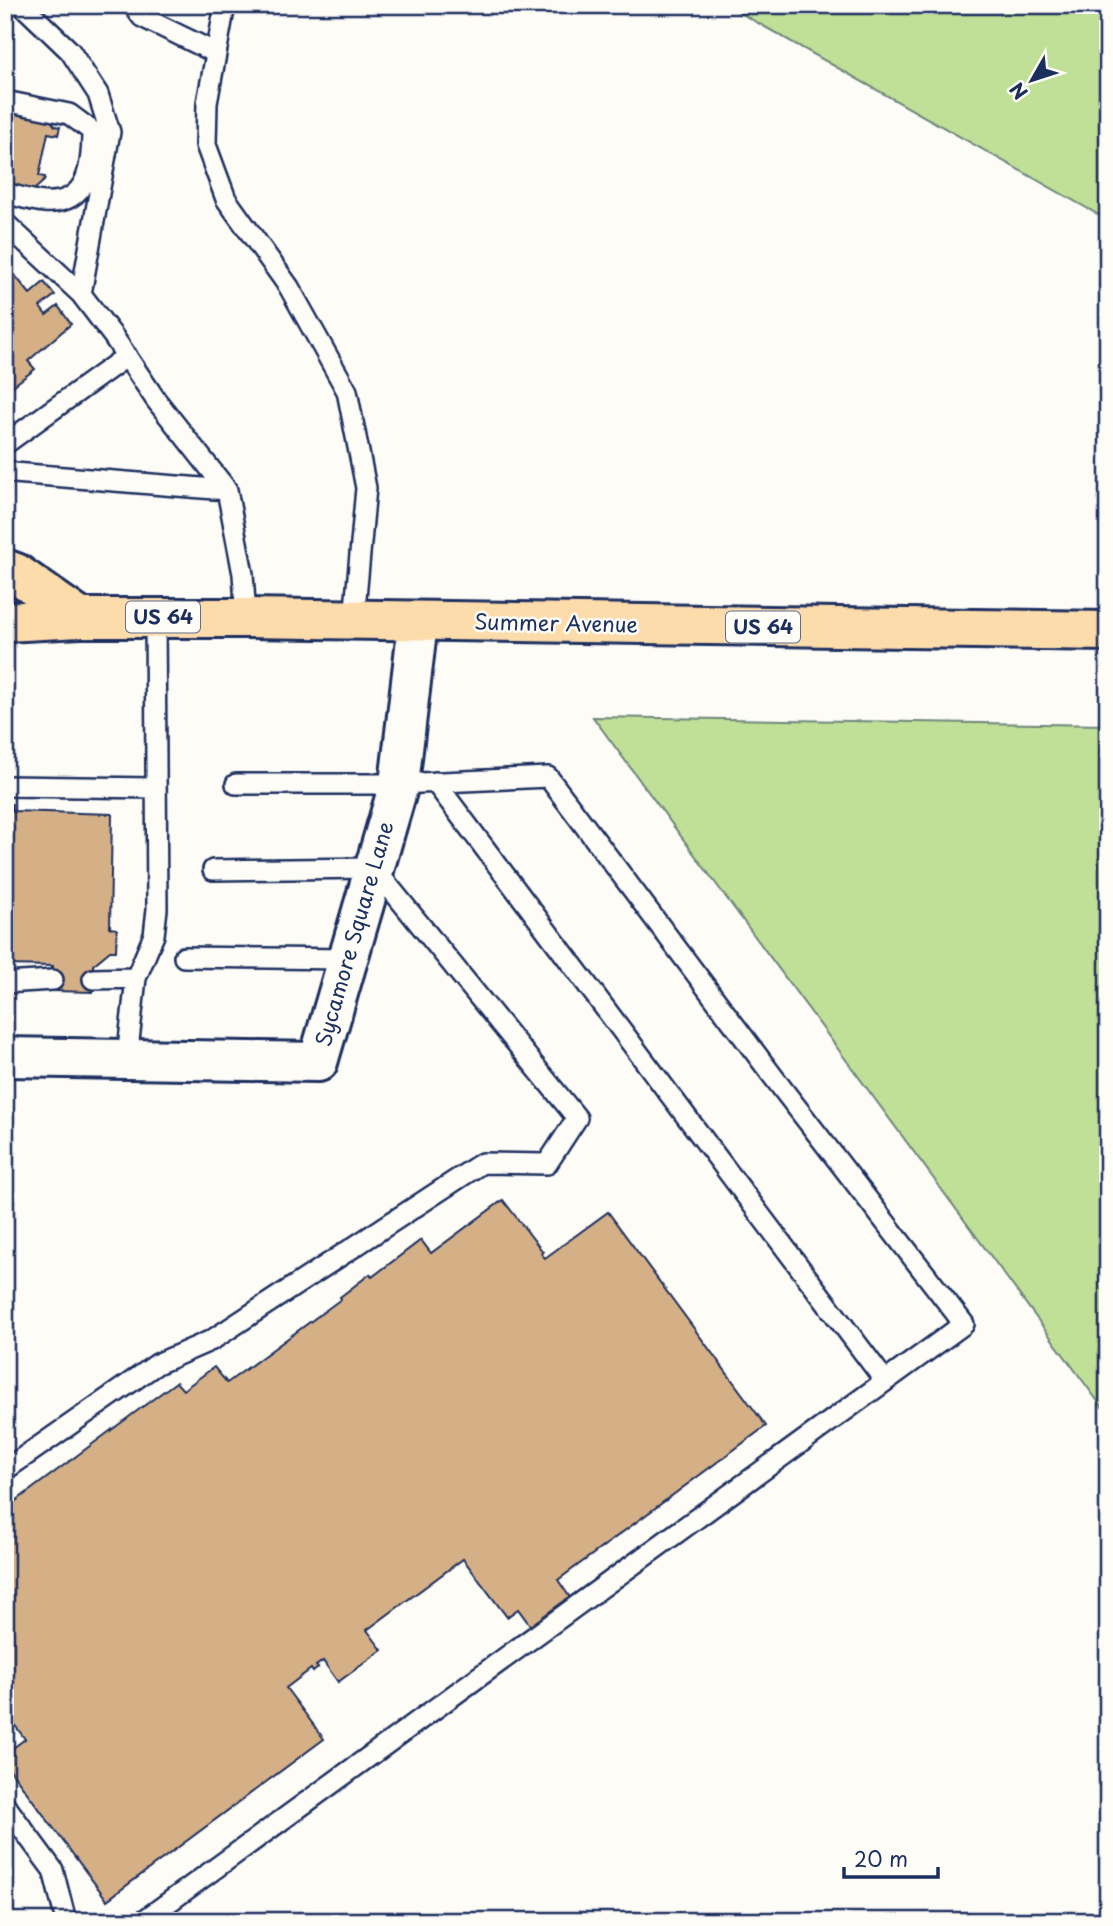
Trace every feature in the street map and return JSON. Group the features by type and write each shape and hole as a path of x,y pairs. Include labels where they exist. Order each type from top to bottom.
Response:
{"main road":[{"path":"5,569 16,573 80,618"},
{"name":"Summer Avenue","path":"5,622 155,617 1108,631"}],"street":[{"name":"Sycamore Square Lane","path":"5,1057 318,1062 374,868 417,783 418,622"}],"lane":[{"path":"22,5 70,51 98,94 110,132 81,294"},
{"path":"133,5 142,16 216,53"},
{"path":"225,5 207,103 206,145 226,199 289,287 347,391 366,488 354,620"},
{"path":"5,102 69,114 92,131 92,160 83,188 65,200 44,202 5,193"},
{"path":"5,223 81,294 156,400 227,490 243,574 246,618"},
{"path":"5,444 127,356"},
{"path":"5,469 14,473 227,490"},
{"path":"127,1059 136,978 154,935 157,909 155,617"},
{"path":"143,1921 964,1324 784,1091 548,777 417,783 236,784"},
{"path":"417,783 885,1381"},
{"path":"5,786 156,789"},
{"path":"5,1471 157,1364 212,1340 482,1163 547,1164 577,1118 374,868 213,870"},
{"path":"184,957 348,959"},
{"path":"93,979 136,978"},
{"path":"5,983 53,980"},
{"path":"5,1804 52,1870 66,1921"}],"green space":[{"path":"726,5 1108,5 1108,220"},
{"path":"593,717 1108,725 1108,1415"}],"building":[{"path":"5,107 47,115 55,126 60,127 58,135 48,133 39,176 45,177 34,190 5,184"},
{"path":"5,263 30,294 44,282 55,295 40,307 46,315 58,306 71,324 28,361 35,369 5,392"},
{"path":"5,804 12,804 12,811 112,814 110,928 117,929 116,951 110,951 93,965 93,992 53,991 53,966 5,965"},
{"path":"503,1200 545,1258 608,1212 766,1426 558,1580 571,1599 532,1628 518,1609 507,1617 463,1559 367,1630 382,1650 338,1682 323,1661 313,1672 311,1669 286,1688 324,1739 107,1900 5,1763 5,1754 25,1739 5,1712 5,1509 176,1382 183,1390 214,1367 227,1383 341,1299 340,1297 370,1274 372,1277 421,1240 431,1253"}]}
